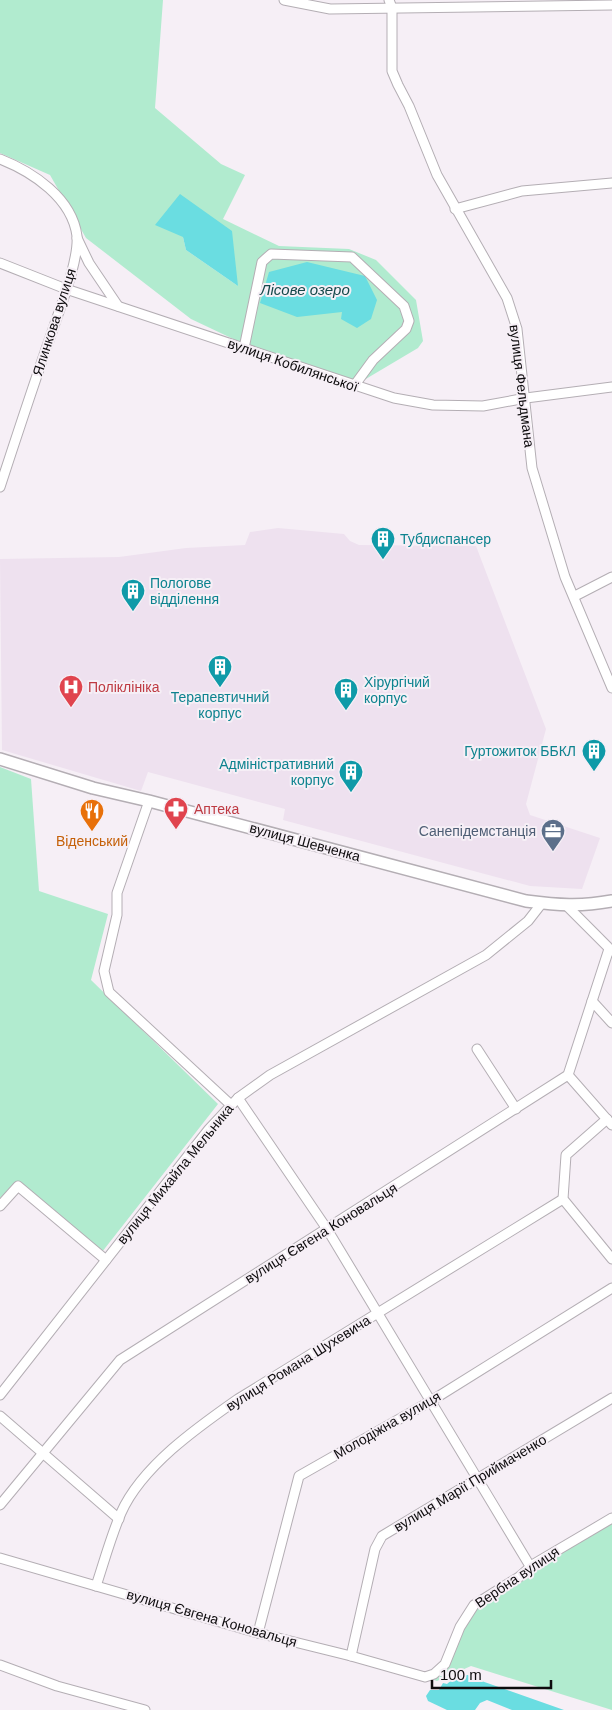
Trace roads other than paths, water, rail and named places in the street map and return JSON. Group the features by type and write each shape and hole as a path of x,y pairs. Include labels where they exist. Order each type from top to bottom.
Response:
{"street":[{"path":"284,0 330,9 391,4 612,5"},
{"name":"вулиця Фельдмана","path":"391,4 392,71 436,175 455,209 472,233 507,298 517,329 526,398 532,468 565,577 575,596 604,674 612,688"},
{"path":"0,160 34,175 57,196 72,219 77,238 89,263 118,306"},
{"path":"455,209 522,191 612,183"},
{"name":"Ялинкова вулиця","path":"0,486 66,289 77,238"},
{"path":"244,348 264,257 271,254 352,257 404,306 409,321 406,329 373,360 354,386"},
{"name":"вулиця Кобилянської","path":"0,263 66,289 394,398 432,405 483,406 526,398 612,388"},
{"path":"575,596 612,577"},
{"name":"вулиця Шевченка","path":"0,759 76,784 149,801 504,895 567,906 612,901"},
{"path":"149,801 116,893 117,915 104,972 109,992 230,1105"},
{"name":"вулиця Михайла Мельника","path":"0,1395 230,1105 270,1075 486,955 528,921 542,903"},
{"path":"567,906 610,950 568,1075 609,1122 566,1155 563,1199 612,1259"},
{"path":"592,1001 612,1023"},
{"path":"477,1049 516,1109"},
{"name":"вулиця Євгена Коновальця","path":"0,1505 120,1360 568,1075"},
{"path":"238,1098 327,1229 530,1566"},
{"path":"0,1206 18,1186 106,1260"},
{"name":"вулиця Романа Шухевича","path":"96,1586 119,1519 139,1485 195,1429 238,1399 563,1199"},
{"name":"Молодіжна вулиця","path":"258,1633 299,1476 431,1401 612,1288"},
{"name":"вулиця Марії Приймаченко","path":"351,1656 375,1549 382,1536 612,1398"},
{"path":"0,1416 119,1519"},
{"name":"Вербна вулиця","path":"425,1677 434,1674 446,1664 460,1627 474,1605 519,1577 530,1566 612,1518"},
{"name":"вулиця Євгена Коновальця","path":"0,1558 258,1633 425,1677"},
{"path":"0,1664 57,1686 144,1710"}],"water":[{"path":"180,194 232,231 238,286 186,250 183,237 155,225"},
{"name":"Лісове озеро","path":"307,262 365,276 377,300 371,319 357,328 341,319 342,312 297,317 260,303 269,272"},
{"path":"468,1675 564,1710 512,1710 487,1700 480,1703 475,1710 447,1710 428,1701 426,1696 430,1690 439,1690 443,1683 447,1684 456,1676"}],"place":[{"name":"Тубдиспансер","path":"383,560"},
{"name":"Пологове відділення","path":"133,612"},
{"name":"Терапевтичний корпус","path":"220,688"},
{"name":"Поліклініка","path":"71,708"},
{"name":"Хірургічий корпус","path":"346,711"},
{"name":"Гуртожиток ББКЛ","path":"594,772"},
{"name":"Адміністративний корпус","path":"351,793"},
{"name":"Аптека","path":"176,830"},
{"name":"Віденський","path":"92,832"},
{"name":"Санепідемстанція","path":"553,852"}]}
